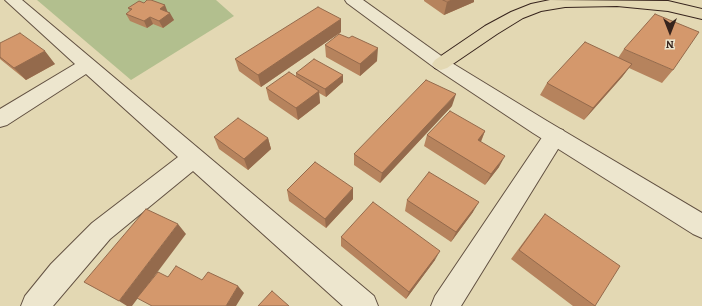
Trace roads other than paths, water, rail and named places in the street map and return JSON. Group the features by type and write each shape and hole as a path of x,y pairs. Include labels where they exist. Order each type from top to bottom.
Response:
{"highway":[{"path":"441,64 490,30 517,15 537,7 565,2 617,1 668,6 702,14"}],"street":[{"path":"13,0 364,306"},
{"path":"353,0 441,64 702,226"},
{"path":"0,118 88,65"},
{"path":"445,306 555,136"},
{"path":"35,306 61,274 101,230 194,158"}]}
